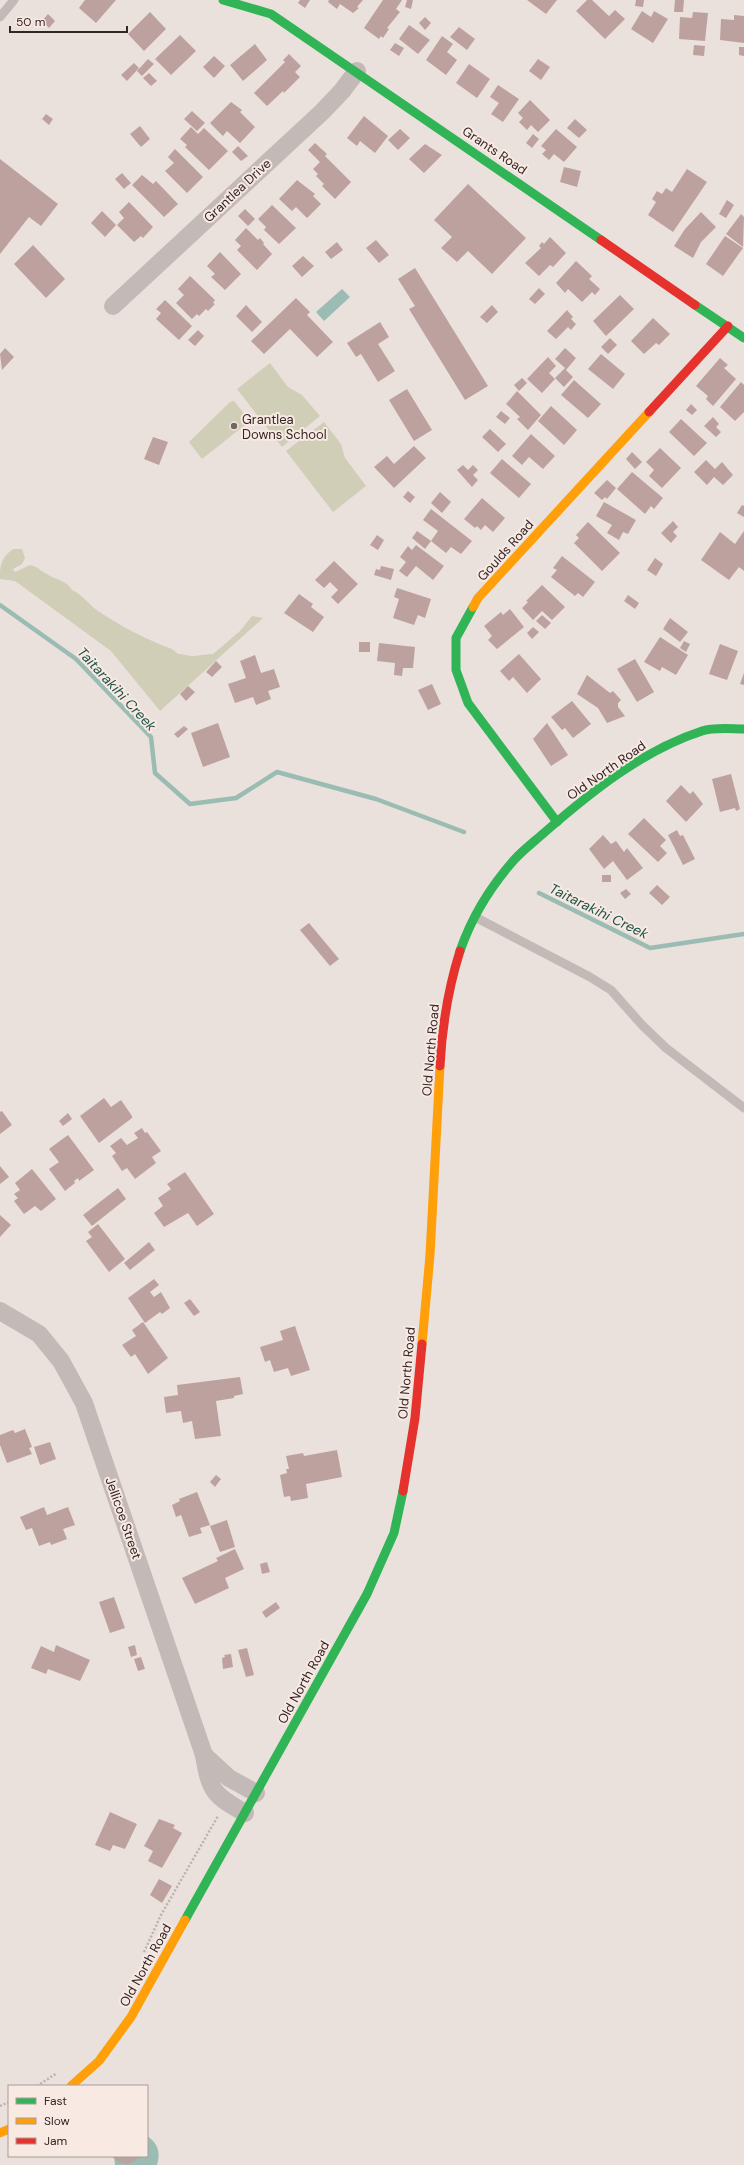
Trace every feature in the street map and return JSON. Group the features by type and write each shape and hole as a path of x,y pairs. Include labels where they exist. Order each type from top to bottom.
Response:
{"street":[{"name":"Grants Road","path":"228,0 252,6 271,14 357,71 744,338"},
{"name":"Grantlea Drive","path":"113,306 322,112 342,91 357,71"},
{"name":"Goulds Road","path":"557,822 468,703 456,670 456,638 478,598 728,326"},
{"name":"Old North Road","path":"72,2085 99,2061 131,2017 376,1575 394,1533 405,1488 415,1418 429,1263 442,1028 454,968 474,917 496,882 514,860 557,822 606,783 647,755 703,730 744,729"},
{"name":"Jellicoe Street","path":"0,1311 39,1334 61,1361 84,1403 204,1755 208,1781 214,1792 224,1802 245,1813"},
{"name":"Jellicoe Street","path":"204,1755 229,1778 256,1793"}],"lane":[{"path":"0,17 14,0"},
{"path":"474,917 590,977 611,990 666,1048 744,1108"}],"path":[{"path":"142,1958 161,1915 220,1812"},
{"path":"38,2085 63,2068"}],"shaded area":[{"path":"270,363 288,387 302,395 320,416 282,447 237,389"},
{"path":"234,401 250,421 202,459 189,442 230,402"},
{"path":"324,422 341,444 345,458 366,486 333,512 286,451"},
{"path":"13,549 22,549 25,558 22,564 13,569 15,572 30,565 61,580 98,611 143,637 172,649 178,654 193,656 213,654 240,631 252,616 263,618 160,711 111,651 15,581 0,579 2,562"}],"water":[{"path":"342,289 350,297 324,321 316,312"},
{"path":"148,2137 154,2142 158,2149 159,2156 157,2165 115,2165 114,2157 148,2157"}],"building":[{"path":"85,0 116,0 96,23 79,8"},
{"path":"300,0 310,0 305,8 298,3"},
{"path":"329,0 363,0 357,7 359,8 353,13 340,4 337,9 328,2"},
{"path":"383,0 402,0 396,9 400,12 387,28 389,29 383,38 381,36 379,39 364,28"},
{"path":"407,0 413,0 411,9 405,7"},
{"path":"527,0 557,0 546,14"},
{"path":"587,0 592,0 609,16 615,10 625,19 605,39 576,11"},
{"path":"636,0 644,0 643,7 635,6"},
{"path":"675,0 684,0 683,12 674,12"},
{"path":"642,11 651,17 654,11 668,19 653,43 631,29"},
{"path":"150,12 166,29 144,51 128,34"},
{"path":"693,12 708,13 705,41 679,39 680,17 692,18"},
{"path":"48,14 55,21 49,28 42,21"},
{"path":"734,15 744,16 744,43 720,40 721,19 734,20"},
{"path":"425,17 431,23 425,30 419,23"},
{"path":"409,25 430,40 418,54 399,39"},
{"path":"459,27 475,39 467,50 450,37"},
{"path":"180,35 196,51 171,75 155,59"},
{"path":"442,36 453,44 447,52 457,60 446,75 426,60"},
{"path":"395,43 404,48 399,56 390,50"},
{"path":"255,44 267,60 243,81 230,65"},
{"path":"694,45 705,46 704,56 693,55"},
{"path":"739,47 744,47 744,56 739,55"},
{"path":"289,54 301,66 295,72 300,77 284,93 283,91 267,106 254,93 285,62 283,60"},
{"path":"214,56 225,66 214,78 203,67"},
{"path":"148,59 154,64 142,76 137,71"},
{"path":"538,59 550,67 541,80 529,71"},
{"path":"134,63 139,68 127,81 121,75"},
{"path":"469,64 490,79 477,98 456,83"},
{"path":"149,73 157,81 151,86 143,78"},
{"path":"498,85 519,99 503,122 491,114 499,103 490,97"},
{"path":"530,100 550,120 538,132 531,125 527,130 519,122 523,118 518,113"},
{"path":"231,102 242,110 240,112 255,127 240,143 227,131 223,136 210,123"},
{"path":"192,111 205,123 197,131 184,119"},
{"path":"46,114 53,119 49,125 42,119"},
{"path":"364,116 388,136 375,153 360,141 357,146 347,138"},
{"path":"575,119 587,130 579,138 567,128"},
{"path":"140,126 150,139 141,147 130,134"},
{"path":"191,127 198,134 204,128 228,151 209,170 185,147 187,145 180,139"},
{"path":"400,129 410,138 398,150 388,140"},
{"path":"556,129 577,147 564,162 554,154 549,160 542,154 546,150 541,146"},
{"path":"533,134 539,139 532,148 526,143"},
{"path":"315,143 327,154 325,156 351,182 335,199 322,186 324,184 316,176 318,174 313,169 320,162 308,150"},
{"path":"425,144 442,155 424,173 409,159"},
{"path":"238,146 248,156 241,161 232,152"},
{"path":"175,149 203,177 187,193 165,171 174,163 168,157"},
{"path":"0,159 58,204 41,226 29,217 0,254"},
{"path":"564,167 581,171 577,187 560,182"},
{"path":"687,169 707,182 673,232 648,215 656,202 652,199 657,191 662,194 666,188 672,192"},
{"path":"122,173 131,183 124,189 115,179"},
{"path":"142,175 153,184 156,181 178,204 164,217 132,185"},
{"path":"297,180 315,194 313,196 321,204 307,218 296,207 292,211 279,199"},
{"path":"468,184 526,238 492,274 468,251 457,262 441,248 452,237 434,220"},
{"path":"727,200 734,205 726,218 719,214"},
{"path":"129,202 153,227 143,238 141,236 134,242 117,225 124,218 119,212"},
{"path":"272,205 296,228 279,244 264,230 266,227 258,219"},
{"path":"245,209 255,219 248,226 238,216"},
{"path":"102,211 116,225 105,237 91,223"},
{"path":"701,212 716,227 701,242 693,258 674,246 685,229"},
{"path":"741,214 744,217 743,247 726,234"},
{"path":"246,228 258,240 260,238 272,254 257,270 237,250 241,246 235,240"},
{"path":"725,236 743,248 723,276 706,264"},
{"path":"550,237 566,253 553,267 550,265 539,276 525,263 541,248 539,246 542,242 544,244"},
{"path":"376,240 389,255 379,263 366,248"},
{"path":"337,242 343,250 331,259 325,252"},
{"path":"33,245 65,279 46,298 14,264"},
{"path":"220,252 241,274 225,290 211,277 215,274 207,266"},
{"path":"303,256 314,266 302,277 292,266"},
{"path":"576,261 592,276 589,279 600,289 595,295 592,292 582,302 568,289 565,293 556,283"},
{"path":"415,268 488,386 465,400 409,309 415,306 398,279"},
{"path":"190,276 215,300 213,303 215,304 208,311 206,309 199,316 197,314 192,319 176,303 184,295 178,289"},
{"path":"539,288 545,294 535,304 529,299"},
{"path":"620,295 634,309 606,336 593,321"},
{"path":"296,298 310,312 307,315 333,342 317,357 290,329 264,354 251,341"},
{"path":"165,300 192,326 179,340 156,319 161,313 156,309"},
{"path":"246,305 262,322 252,332 236,316"},
{"path":"492,305 498,312 487,323 480,317"},
{"path":"567,310 573,317 571,319 576,324 571,330 568,327 556,339 547,331"},
{"path":"653,318 670,334 659,345 656,343 644,354 631,341"},
{"path":"380,322 389,337 378,344 395,371 378,382 361,354 356,357 347,343"},
{"path":"198,330 204,336 195,346 188,340"},
{"path":"610,338 617,345 608,354 601,347"},
{"path":"5,348 14,357 2,370 0,354"},
{"path":"565,348 576,358 566,370 573,377 564,387 555,378 565,368 555,359"},
{"path":"601,354 625,374 613,389 588,369"},
{"path":"548,357 556,366 549,373 555,379 542,393 527,379"},
{"path":"720,358 728,365 724,368 736,379 713,406 706,399 708,396 696,386"},
{"path":"522,378 527,383 519,391 514,385"},
{"path":"574,380 601,404 588,418 561,395"},
{"path":"741,382 744,385 744,412 735,421 720,407"},
{"path":"407,389 432,430 414,441 389,400"},
{"path":"517,391 541,415 528,430 517,419 520,417 506,404"},
{"path":"691,404 697,410 692,415 686,410"},
{"path":"551,406 577,430 564,445 538,421"},
{"path":"501,411 510,418 505,424 496,417"},
{"path":"713,417 719,424 716,427 721,432 716,437 704,426"},
{"path":"681,419 707,443 694,456 669,432"},
{"path":"490,429 506,444 498,452 482,437"},
{"path":"531,434 555,456 543,469 529,457 522,465 512,456"},
{"path":"153,437 168,442 159,465 144,459"},
{"path":"414,446 426,458 394,488 374,467 387,456 394,464"},
{"path":"660,448 681,468 662,488 649,476 654,470 646,462"},
{"path":"632,452 642,462 635,469 626,459"},
{"path":"502,459 531,484 519,498 490,473"},
{"path":"706,460 715,469 722,462 733,475 723,485 714,477 707,485 694,472"},
{"path":"463,465 468,470 473,465 478,470 473,475 478,480 472,487 457,470"},
{"path":"632,472 663,498 654,509 651,506 645,514 617,489"},
{"path":"607,480 616,488 607,499 605,497 602,500 594,493"},
{"path":"408,491 415,497 410,503 403,497"},
{"path":"440,492 451,502 442,513 431,503"},
{"path":"482,498 505,518 493,532 485,525 481,530 477,526 475,528 464,519"},
{"path":"604,502 636,520 628,534 623,532 619,540 607,533 612,525 596,516"},
{"path":"742,505 744,506 744,517 737,513"},
{"path":"431,509 472,541 461,554 451,547 446,553 431,541 438,531 423,520"},
{"path":"673,521 678,527 673,532 677,536 671,543 661,533"},
{"path":"588,522 620,553 602,571 574,543 579,538 576,535"},
{"path":"417,531 431,541 425,549 412,538"},
{"path":"744,531 744,571 739,567 729,580 701,560 720,532 735,544"},
{"path":"377,535 384,540 378,550 370,545"},
{"path":"416,545 444,566 433,580 416,566 407,577 399,571 406,562 400,557 408,546 412,550"},
{"path":"562,556 595,582 583,597 578,593 575,596 551,577 557,570 553,568"},
{"path":"655,558 663,564 656,576 647,570"},
{"path":"334,561 358,584 338,604 331,597 338,590 330,582 324,588 315,580"},
{"path":"381,566 394,569 391,580 374,575 376,569 380,570"},
{"path":"542,585 565,607 552,620 542,611 533,620 522,608 528,602 526,601"},
{"path":"397,588 431,599 425,618 418,615 414,625 393,618 399,599 394,597"},
{"path":"299,594 313,604 311,607 324,617 313,632 284,613"},
{"path":"628,595 639,603 635,609 624,601"},
{"path":"510,609 524,627 497,649 488,640 492,636 484,626 501,612 503,615"},
{"path":"542,615 551,623 545,629 536,621"},
{"path":"670,618 688,632 680,642 663,629"},
{"path":"533,627 539,632 532,639 527,633"},
{"path":"660,637 688,655 676,675 662,667 660,671 644,662"},
{"path":"684,641 690,644 686,652 680,648"},
{"path":"359,642 370,642 370,652 359,652"},
{"path":"379,643 415,647 413,668 403,668 402,676 394,675 395,663 377,661"},
{"path":"720,644 738,651 727,680 709,674"},
{"path":"519,654 541,679 527,693 513,677 509,681 500,671"},
{"path":"255,655 261,673 274,669 280,687 268,691 271,699 256,705 253,697 235,703 228,684 246,678 240,661"},
{"path":"635,659 654,692 637,702 617,669"},
{"path":"216,661 222,667 212,677 206,672"},
{"path":"744,673 744,685 740,684"},
{"path":"587,675 610,693 613,691 621,700 618,703 618,707 625,716 607,723 598,708 577,694"},
{"path":"432,684 441,704 428,710 418,690"},
{"path":"188,686 195,692 186,701 180,694"},
{"path":"572,701 591,724 573,738 565,728 562,730 551,717"},
{"path":"218,723 230,757 203,767 191,733"},
{"path":"547,723 568,755 551,766 533,739"},
{"path":"184,726 188,729 178,738 174,734"},
{"path":"731,774 740,809 736,811 735,808 720,812 712,779"},
{"path":"681,785 690,794 693,791 703,804 686,822 666,801"},
{"path":"644,818 666,840 660,846 667,853 658,862 628,834"},
{"path":"677,830 680,836 683,835 695,859 683,865 668,835"},
{"path":"603,835 611,844 616,841 624,852 627,848 643,868 627,880 613,861 604,869 589,849"},
{"path":"602,875 611,875 611,882 602,882"},
{"path":"657,885 670,897 662,905 649,893"},
{"path":"626,889 631,894 625,899 620,893"},
{"path":"309,923 339,959 330,966 300,930"},
{"path":"104,1098 111,1107 121,1100 132,1118 99,1143 80,1116"},
{"path":"2,1111 12,1125 0,1134 0,1112"},
{"path":"68,1113 72,1119 63,1126 59,1121"},
{"path":"142,1128 145,1133 147,1132 161,1151 152,1157 156,1163 135,1179 127,1168 122,1171 112,1156 116,1153 110,1146 121,1138 127,1145 138,1138 134,1133"},
{"path":"68,1135 94,1170 79,1181 78,1178 74,1181 75,1183 65,1191 49,1169 59,1162 49,1149"},
{"path":"0,1166 9,1177 0,1184"},
{"path":"32,1169 56,1199 41,1211 35,1206 24,1214 14,1201 18,1198 14,1194 20,1190 15,1183"},
{"path":"185,1172 214,1214 197,1226 188,1213 164,1227 154,1213 163,1206 158,1198 171,1189 167,1184"},
{"path":"118,1188 126,1199 92,1226 83,1215"},
{"path":"0,1215 11,1225 0,1237"},
{"path":"98,1224 125,1259 109,1272 86,1241 92,1237 88,1232"},
{"path":"149,1242 155,1250 130,1270 124,1263"},
{"path":"154,1279 159,1285 150,1292 154,1297 161,1292 170,1308 162,1314 160,1312 145,1323 128,1298"},
{"path":"190,1299 200,1312 194,1316 184,1303"},
{"path":"143,1322 168,1358 148,1374 135,1354 131,1357 122,1345 136,1336 132,1330"},
{"path":"295,1326 310,1370 291,1376 288,1368 274,1372 270,1360 265,1362 260,1347 283,1340 280,1331"},
{"path":"240,1377 243,1394 234,1396 234,1398 216,1401 221,1436 195,1439 192,1421 183,1423 181,1411 166,1413 164,1397 178,1395 177,1385"},
{"path":"25,1429 32,1447 29,1448 32,1454 7,1463 0,1445 0,1435 13,1430 15,1433"},
{"path":"50,1442 56,1459 40,1465 34,1447"},
{"path":"337,1450 342,1477 306,1484 308,1498 291,1501 290,1496 284,1497 280,1475 287,1473 286,1469 289,1469 286,1456 303,1453 304,1456"},
{"path":"216,1475 221,1479 215,1487 210,1482"},
{"path":"197,1492 210,1525 200,1528 202,1533 189,1537 181,1515 176,1517 172,1505 180,1501 179,1499"},
{"path":"44,1507 47,1515 68,1507 75,1525 63,1529 67,1539 51,1545 50,1542 39,1546 32,1528 26,1530 20,1517"},
{"path":"227,1520 235,1547 220,1552 210,1526"},
{"path":"235,1549 244,1569 225,1578 229,1588 195,1604 182,1578 218,1561 216,1558"},
{"path":"267,1562 270,1572 262,1574 260,1564"},
{"path":"114,1597 125,1628 110,1633 99,1602"},
{"path":"276,1602 280,1608 266,1618 262,1612"},
{"path":"56,1645 90,1660 80,1681 48,1669 46,1674 31,1668 41,1646 54,1652"},
{"path":"135,1645 137,1655 131,1657 128,1647"},
{"path":"247,1648 254,1675 246,1677 238,1650"},
{"path":"231,1654 233,1667 223,1669 222,1658 225,1657 224,1655"},
{"path":"141,1657 145,1669 138,1671 134,1659"},
{"path":"110,1812 137,1824 125,1849 113,1845 110,1851 95,1845"},
{"path":"159,1819 175,1825 173,1828 182,1833 162,1868 148,1861 153,1851 144,1846"},
{"path":"159,1879 172,1886 162,1903 150,1895"},
{"path":"112,2157 139,2157 133,2162 126,2164 119,2162"}],"waterway":[{"name":"Taitarakihi Creek","path":"0,605 76,659 151,737 155,773 190,804 236,798 277,772 376,799 464,832"},
{"name":"Taitarakihi Creek","path":"539,893 650,948 744,934"}],"traffic: fast":[{"path":"223,0 271,14 601,240"},
{"path":"695,305 744,338"},
{"path":"473,607 456,638 456,670 468,703 557,822"},
{"path":"460,951 482,903 514,860 599,787 659,749 680,739 707,730 744,729"},
{"path":"185,1920 367,1594 394,1533 403,1491"}],"traffic: slow":[{"path":"473,607 478,598 649,412"},
{"path":"422,1344 430,1255 440,1066"},
{"path":"72,2085 99,2061 131,2017 185,1920"},
{"path":"0,2133 8,2129"}],"traffic: jam":[{"path":"601,240 695,305"},
{"path":"649,412 728,326"},
{"path":"440,1066 446,1008 460,951"},
{"path":"403,1491 415,1418 422,1344"}],"place":[{"name":"Grantlea Downs School","path":"234,426"}]}
